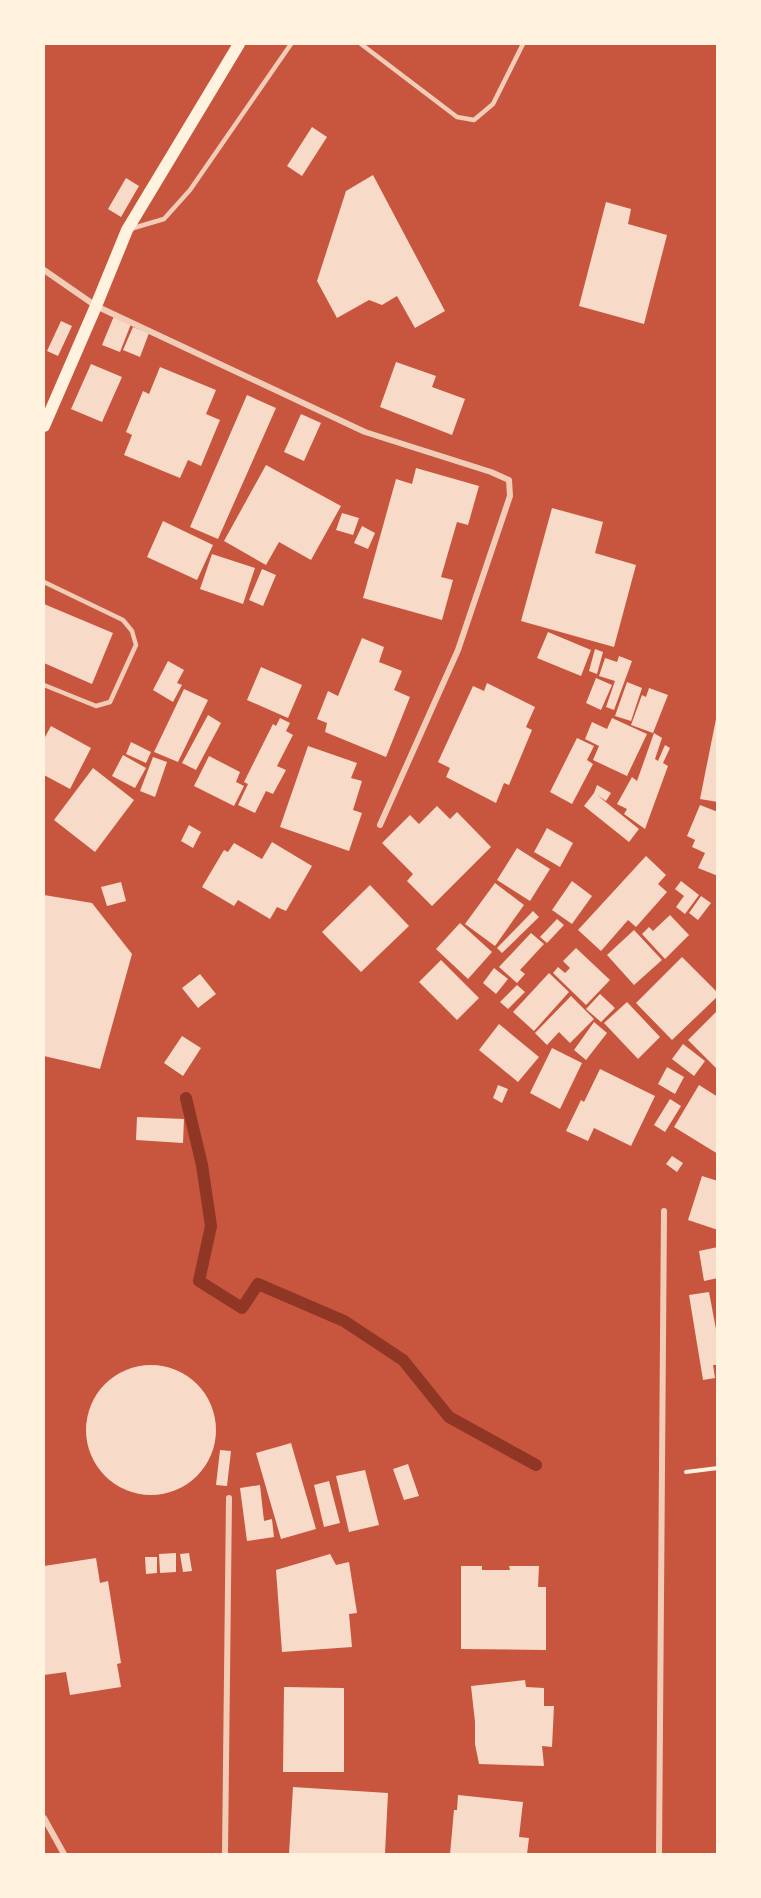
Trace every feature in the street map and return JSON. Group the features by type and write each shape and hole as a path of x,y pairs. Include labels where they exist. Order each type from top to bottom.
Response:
{"main road":[{"path":"44,426 127,230 239,44"}],"street":[{"path":"44,270 96,306 365,432 491,472 509,480 510,496 458,650 380,825"},
{"path":"659,1854 664,1211"},
{"path":"225,1854 229,1498"},
{"path":"44,1818 64,1854"}],"lane":[{"path":"127,230 164,219 190,190 291,44"},
{"path":"364,44 456,117 474,120 493,104 523,44"},
{"path":"44,582 123,620 132,631 136,645 110,702 96,706 44,685"}],"path":[{"path":"662,1476 717,1468"}],"building":[{"path":"312,127 327,137 302,176 287,166"},
{"path":"373,175 445,311 415,328 397,296 382,305 369,300 337,318 317,281 346,191"},
{"path":"126,178 139,186 121,217 108,209"},
{"path":"606,202 631,209 628,224 667,235 644,324 579,306"},
{"path":"114,316 131,324 120,352 102,345"},
{"path":"61,321 72,326 58,356 47,351"},
{"path":"133,327 149,333 140,357 123,350"},
{"path":"396,362 436,376 432,387 465,399 452,435 380,407"},
{"path":"91,364 122,377 102,422 71,409"},
{"path":"160,367 216,390 206,414 220,420 201,466 188,460 180,478 124,455 132,435 126,432 143,391 149,394"},
{"path":"247,395 276,408 218,539 190,527"},
{"path":"301,414 321,423 304,461 284,452"},
{"path":"266,465 341,506 311,560 279,542 266,565 224,541"},
{"path":"416,468 479,486 468,525 457,522 441,577 453,580 442,620 363,598 396,479 412,484"},
{"path":"552,508 603,522 595,553 636,565 614,647 521,621"},
{"path":"342,513 359,518 353,535 336,530"},
{"path":"163,521 213,545 197,580 147,557"},
{"path":"362,526 375,533 368,549 354,543"},
{"path":"212,554 255,568 243,604 200,589"},
{"path":"262,569 276,575 263,606 249,600"},
{"path":"44,604 113,633 92,684 44,663"},
{"path":"548,632 591,650 581,676 537,658"},
{"path":"362,638 384,647 379,662 402,671 394,690 410,697 386,757 325,732 327,723 317,719 328,691 338,696"},
{"path":"595,649 603,652 597,674 589,671"},
{"path":"619,656 632,661 614,710 606,707 615,681 599,676 605,658 617,662"},
{"path":"168,661 184,670 177,683 182,685 173,702 153,690"},
{"path":"261,667 302,685 288,718 247,700"},
{"path":"596,678 612,685 601,710 586,703"},
{"path":"627,682 642,688 631,721 615,716"},
{"path":"487,683 535,707 526,727 532,730 509,785 504,783 496,803 446,777 450,768 438,762 473,686 484,691"},
{"path":"649,688 668,695 653,733 631,725 642,695 646,697"},
{"path":"184,689 208,700 178,762 154,752"},
{"path":"208,715 221,723 196,770 182,763"},
{"path":"280,718 290,723 286,731 293,735 277,766 286,770 273,794 266,791 255,813 238,805 248,784 244,782 273,724 276,726"},
{"path":"612,718 647,734 627,776 593,760 599,746 585,739 592,722 607,729"},
{"path":"716,719 718,719 718,802 700,799"},
{"path":"51,726 91,748 70,789 44,775 44,739"},
{"path":"654,733 662,738 655,759 658,761 665,745 670,748 663,763 668,766 645,829 624,814 627,809 617,804 632,777 637,781"},
{"path":"577,738 594,746 587,760 593,764 572,804 550,792"},
{"path":"131,742 151,752 146,763 126,754"},
{"path":"308,746 357,763 351,778 362,781 353,810 362,813 349,851 280,827"},
{"path":"123,755 146,768 135,788 112,776"},
{"path":"209,756 240,772 236,782 244,786 234,806 194,786"},
{"path":"153,757 167,762 155,797 140,791"},
{"path":"93,768 134,800 95,852 54,820"},
{"path":"597,785 611,793 606,801 597,795 639,829 629,842 584,806"},
{"path":"700,805 718,812 718,876 698,868 705,853 692,847 695,840 687,836"},
{"path":"437,806 450,819 457,812 491,847 432,906 407,881 413,874 382,843 410,815 419,824"},
{"path":"189,825 201,832 193,848 181,841"},
{"path":"547,828 573,843 560,867 534,852"},
{"path":"272,842 312,866 286,911 277,907 270,919 238,900 234,906 202,887 224,850 228,852 234,843 262,859"},
{"path":"517,848 550,869 530,901 497,880"},
{"path":"646,856 666,875 658,884 667,892 636,927 628,920 601,951 578,930"},
{"path":"572,881 592,896 572,924 552,910"},
{"path":"681,881 699,895 685,914 676,907 684,896 675,889"},
{"path":"121,882 126,901 107,906 101,887"},
{"path":"495,883 524,905 495,946 465,924"},
{"path":"370,885 409,926 361,972 322,932"},
{"path":"44,895 92,903 132,954 100,1069 44,1056"},
{"path":"701,896 711,903 698,920 689,913"},
{"path":"533,911 539,917 502,953 497,948"},
{"path":"670,915 689,935 665,959 642,934 649,927 653,931"},
{"path":"557,919 564,925 547,943 540,937"},
{"path":"460,923 492,952 468,979 436,949"},
{"path":"634,930 662,960 634,985 607,955"},
{"path":"531,933 544,944 520,970 525,974 517,983 499,967"},
{"path":"576,948 610,980 586,1005 553,973 558,967 565,973 570,968 563,961"},
{"path":"682,957 718,993 718,996 672,1040 636,1003"},
{"path":"441,960 479,998 457,1020 419,982"},
{"path":"494,968 508,979 496,994 483,983"},
{"path":"549,973 569,992 534,1031 513,1012"},
{"path":"200,974 216,994 198,1008 182,988"},
{"path":"517,985 525,992 508,1009 500,1002"},
{"path":"600,994 615,1008 601,1022 586,1009"},
{"path":"571,996 594,1019 570,1043 559,1032 547,1045 535,1033"},
{"path":"627,1002 660,1037 638,1059 604,1023"},
{"path":"718,1010 718,1070 688,1040"},
{"path":"594,1022 607,1033 586,1060 574,1050"},
{"path":"499,1024 539,1057 518,1082 479,1050"},
{"path":"182,1036 201,1048 183,1076 164,1063"},
{"path":"683,1044 705,1061 694,1076 672,1059"},
{"path":"552,1048 582,1063 560,1109 530,1093"},
{"path":"667,1067 684,1077 675,1094 658,1084"},
{"path":"600,1069 655,1096 631,1146 594,1128 588,1141 566,1131 581,1100 584,1102"},
{"path":"498,1085 508,1089 502,1103 493,1098"},
{"path":"699,1085 718,1097 718,1154 674,1127"},
{"path":"670,1099 681,1106 665,1132 654,1125"},
{"path":"137,1117 184,1119 183,1143 136,1140"},
{"path":"672,1156 683,1163 677,1172 666,1164"},
{"path":"702,1176 718,1181 718,1230 688,1220"},
{"path":"718,1247 718,1278 704,1281 699,1251"},
{"path":"709,1292 718,1340 718,1365 713,1365 715,1378 703,1380 689,1295"},
{"path":"151,1365 176,1370 197,1384 211,1405 216,1430 211,1455 197,1476 176,1490 151,1495 126,1490 105,1476 91,1455 86,1430 91,1405 105,1384 126,1370"},
{"path":"291,1443 316,1529 281,1539 256,1453"},
{"path":"220,1450 231,1451 227,1486 216,1485"},
{"path":"408,1464 419,1496 404,1500 393,1469"},
{"path":"365,1470 379,1525 349,1532 336,1476"},
{"path":"329,1481 340,1523 324,1527 314,1485"},
{"path":"260,1485 264,1521 272,1519 274,1537 247,1541 240,1488"},
{"path":"176,1553 176,1572 160,1573 159,1554"},
{"path":"189,1553 192,1571 183,1572 180,1554"},
{"path":"330,1554 336,1565 349,1562 357,1613 349,1614 352,1647 282,1652 276,1570"},
{"path":"145,1557 157,1557 157,1573 146,1574"},
{"path":"96,1558 100,1583 108,1581 121,1663 117,1664 121,1687 70,1695 66,1672 44,1675 44,1566"},
{"path":"461,1566 482,1566 482,1570 510,1570 509,1566 539,1566 538,1587 546,1587 546,1650 461,1649"},
{"path":"525,1680 526,1687 544,1688 544,1706 554,1706 552,1747 542,1746 544,1766 479,1764 475,1744 471,1686"},
{"path":"284,1687 344,1688 344,1772 283,1772"},
{"path":"293,1787 388,1793 385,1854 289,1854"},
{"path":"458,1795 523,1802 519,1837 529,1838 527,1854 450,1854 454,1810 457,1810"}],"waterway":[{"path":"186,1098 202,1165 211,1226 199,1281 242,1308 258,1284 344,1321 403,1360 449,1417 536,1465"}]}
